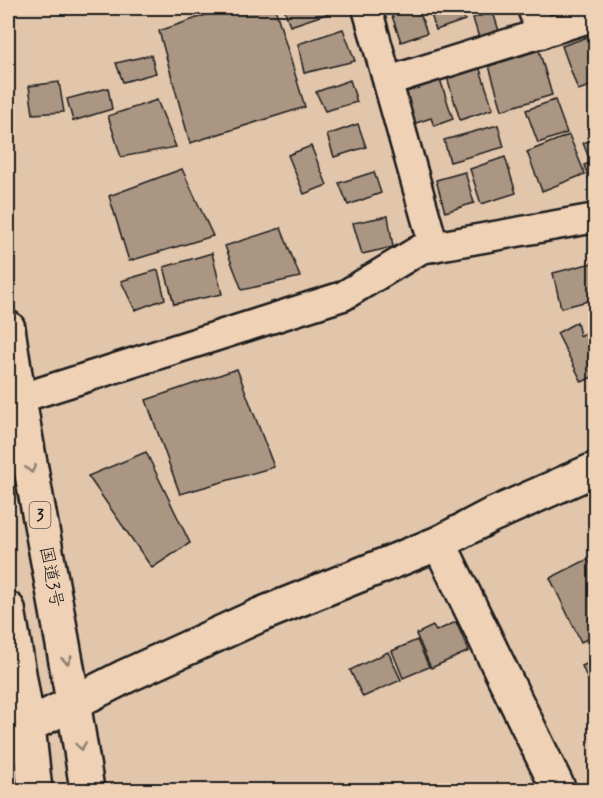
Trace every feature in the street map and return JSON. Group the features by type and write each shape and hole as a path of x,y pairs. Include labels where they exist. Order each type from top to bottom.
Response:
{"main road":[{"name":"国道3号","path":"8,328 13,400 75,702 87,790"},
{"path":"18,731 260,615 439,543 490,516 596,469"},
{"path":"439,543 559,790"},
{"path":"8,609 18,731 35,790"}],"street":[{"path":"367,8 434,247"},
{"path":"388,81 537,21 596,16"},
{"path":"13,400 343,296 422,249 596,218"}],"building":[{"path":"226,8 275,8 305,107 190,143 159,31"},
{"path":"284,8 333,8 335,11 290,26"},
{"path":"418,8 427,33 401,42 390,10"},
{"path":"429,8 461,8 465,20 436,30"},
{"path":"493,12 499,31 479,38 473,18"},
{"path":"343,29 355,61 304,73 298,44"},
{"path":"596,34 596,84 578,90 562,46"},
{"path":"539,50 552,95 502,110 489,66"},
{"path":"151,55 156,73 123,82 116,63"},
{"path":"479,66 493,109 460,120 447,77"},
{"path":"438,73 453,119 434,126 431,118 413,124 403,93 421,87 422,78"},
{"path":"350,80 357,102 325,111 316,92"},
{"path":"59,82 64,112 33,114 29,86"},
{"path":"108,88 112,109 73,121 67,99"},
{"path":"157,100 176,147 121,157 108,116"},
{"path":"555,100 567,133 538,143 526,110"},
{"path":"358,124 366,147 334,157 327,135"},
{"path":"498,125 504,147 450,162 444,140"},
{"path":"569,135 585,174 542,191 527,152"},
{"path":"596,139 596,156 589,158 583,143"},
{"path":"311,146 327,185 304,194 288,155"},
{"path":"505,157 516,193 481,204 470,169"},
{"path":"596,161 596,196 584,165"},
{"path":"182,169 213,236 129,261 109,196"},
{"path":"374,172 381,193 348,205 339,183"},
{"path":"465,172 474,203 445,212 436,180"},
{"path":"388,216 393,247 362,254 353,223"},
{"path":"281,228 300,277 242,290 225,246"},
{"path":"212,253 222,294 174,304 164,267"},
{"path":"596,262 596,299 561,308 553,273"},
{"path":"158,270 165,299 135,310 121,281"},
{"path":"577,322 580,336 596,328 596,375 582,382 557,333"},
{"path":"237,369 274,467 180,494 146,400"},
{"path":"146,452 190,543 152,568 88,476"},
{"path":"588,559 596,574 596,635 581,642 550,578"},
{"path":"456,622 469,651 431,668 416,634 433,626 436,631"},
{"path":"417,640 429,667 403,678 392,651"},
{"path":"388,652 401,680 363,697 350,670"},
{"path":"596,660 596,699 582,666"}]}
